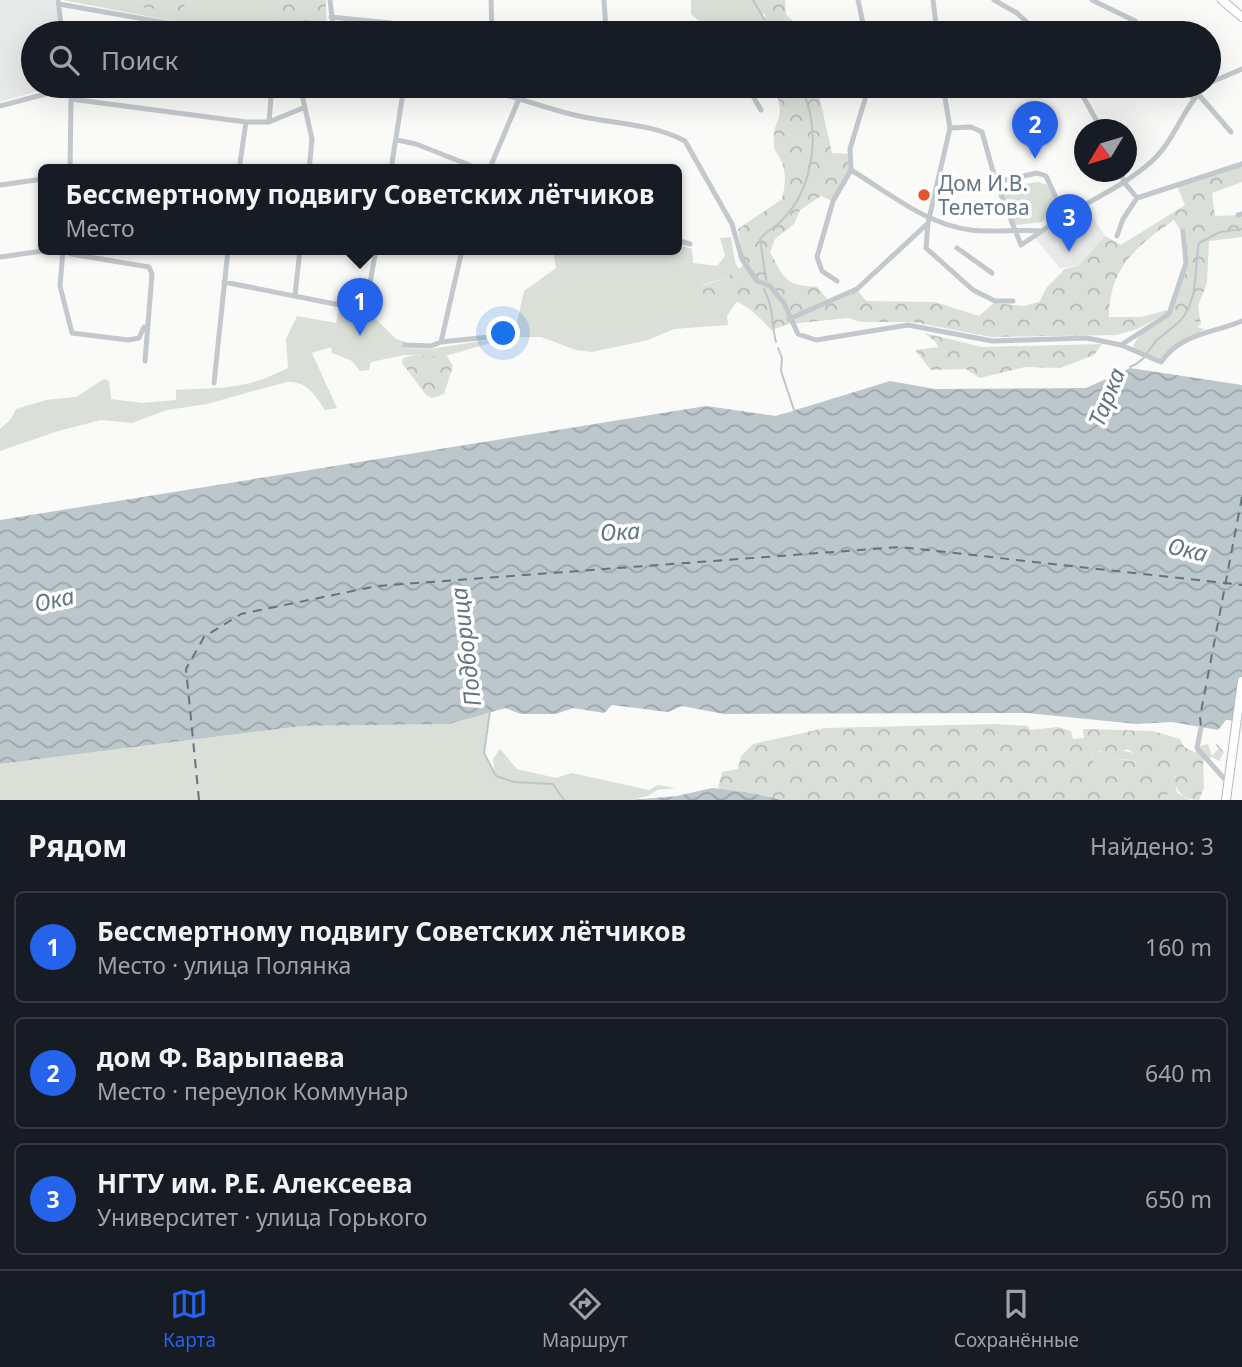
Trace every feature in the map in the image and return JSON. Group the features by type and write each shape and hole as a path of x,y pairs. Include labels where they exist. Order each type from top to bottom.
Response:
{"main road":[{"path":"1222,0 1242,17"},
{"path":"1226,800 1242,681"}],"street":[{"path":"330,0 332,21"},
{"path":"490,21 491,0"},
{"path":"604,0 605,21"},
{"path":"858,0 862,21"},
{"path":"933,0 936,21"},
{"path":"994,0 1025,21"},
{"path":"1092,0 1136,21"},
{"path":"61,21 59,2 160,21"},
{"path":"331,17 371,21"},
{"path":"1221,78 1242,68"},
{"path":"0,106 29,98"},
{"path":"269,122 271,98"},
{"path":"302,98 312,139 310,164"},
{"path":"392,164 402,98"},
{"path":"515,98 571,114 640,125 685,141 732,224 742,259 757,281 770,286 785,303 789,319 798,334 816,340 908,324 992,341 1087,338 1121,345 1140,356 1161,362 1201,333 1242,321"},
{"path":"754,98 761,110"},
{"path":"837,281 822,271 817,257 833,201 851,170 850,149 865,98"},
{"path":"945,98 950,128 925,240 930,255 973,290 995,301 1013,301"},
{"path":"1084,98 1096,119"},
{"path":"1137,171 1166,147 1195,98"},
{"path":"1198,98 1231,132"},
{"path":"70,164 71,99 246,122 269,122 303,108"},
{"path":"492,164 519,99"},
{"path":"240,164 246,122"},
{"path":"950,128 971,127 982,132 996,182 1021,245 1064,215 1089,205 1124,182 1138,198"},
{"path":"397,140 416,144 467,164"},
{"path":"1117,236 1123,219 1138,198 1242,164"},
{"path":"851,170 928,221 972,230 1014,228 1042,231"},
{"path":"996,182 1037,173 1046,176 1064,215"},
{"path":"0,185 38,179"},
{"path":"789,319 857,289 928,221"},
{"path":"1121,345 1169,314 1186,263 1183,231"},
{"path":"682,242 690,244"},
{"path":"957,248 992,273"},
{"path":"0,257 38,252"},
{"path":"63,255 60,286 72,333 128,340 139,338 146,323"},
{"path":"77,255 149,267 152,274 145,362"},
{"path":"214,383 227,255"},
{"path":"295,295 299,255"},
{"path":"224,282 365,310 375,255"},
{"path":"441,342 461,255"},
{"path":"405,345 431,346 441,342 516,334"},
{"path":"1201,728 1197,748 1228,783"}],"shaded area":[{"path":"0,0 55,0 58,21 21,21 21,96 0,102"},
{"path":"1087,208 1105,236 1078,266 1060,268 1035,238"}],"green space":[{"path":"63,0 326,0 327,21 172,21"},
{"path":"106,0 186,0 183,12 107,3"},
{"path":"262,0 326,0 323,21 273,21 278,10"},
{"path":"691,0 775,0 763,15 763,21 699,21 691,14"},
{"path":"775,0 785,0 786,15 793,21 764,21 765,7"},
{"path":"778,98 820,98 832,153 849,154 850,170 832,201 821,196 800,210 794,224 775,239 770,252 787,279 798,285 817,287 831,303 858,291 866,301 935,302 979,316 994,303 1024,306 1039,302 1047,287 1065,269 1078,266 1105,236 1121,245 1185,205 1177,186 1242,166 1242,182 1212,193 1215,216 1242,215 1242,237 1209,241 1207,283 1198,306 1201,324 1172,312 1188,263 1186,231 1181,231 1174,220 1148,239 1127,260 1114,285 1109,317 1141,317 1168,310 1166,314 1137,329 1116,335 991,337 913,322 861,322 848,318 789,324 771,330 742,304 725,297 705,296 698,287 728,276 744,264 738,229 782,199 784,170 774,145 780,106"},
{"path":"1038,182 1047,185 1057,203 1042,222 1015,225 1003,199 1004,187"},
{"path":"731,237 735,262 739,269 732,276 702,285 705,296 720,294 737,301 727,316 728,325 674,329 648,340 592,352 576,350 541,337 511,337 442,357 404,355 371,362 369,370 360,371 352,361 332,353 331,347 312,353 337,408 325,410 314,394 304,386 286,382 207,404 167,410 132,423 101,420 58,431 0,451 0,429 11,419 16,409 46,400 76,397 104,379 109,381 111,399 142,403 176,400 176,390 221,388 258,381 288,368 286,339 297,316 336,323 339,308 372,315 396,339 406,342 405,348 430,349 514,336 524,291 556,268 554,255 682,255 682,246 692,249 693,263 717,266 725,256 720,238"},
{"path":"1172,312 1201,324 1197,327 1205,329 1165,353 1160,359 1135,352 1133,346 1141,332"},
{"path":"924,333 982,347 1102,344 1094,355 1060,368 1025,367 980,378 966,369 931,370 915,350 938,347 936,342"},
{"path":"447,356 453,366 444,394 432,398 426,395 402,363 403,358"},
{"path":"490,713 484,753 495,774 493,759 500,749 517,769 556,778 572,773 649,790 658,785 676,788 657,790 648,796 631,800 0,800 0,764 302,726 450,724"},
{"path":"996,724 1028,726 1030,730 1058,727 1071,731 1073,739 1084,738 1083,729 1153,731 1180,739 1184,747 1194,752 1200,750 1199,746 1208,744 1212,756 1218,749 1215,742 1224,752 1219,761 1212,757 1203,761 1204,788 1199,800 1186,797 1175,785 1173,780 1184,766 1179,765 1174,772 1167,775 1127,749 1117,754 1092,750 1095,778 1099,773 1100,757 1137,763 1151,770 1168,785 1169,792 1166,795 1169,800 781,800 718,788 722,772 738,769 741,756 753,744 825,728"},
{"path":"1092,750 1100,752 1121,751 1136,754 1167,775 1179,765 1185,766 1174,778 1177,793 1190,800 1169,800 1148,770 1126,760 1100,757 1099,773 1095,780"}],"water":[{"name":"Ока","path":"1130,368 1242,385 1242,721 1226,720 1218,730 1172,722 1137,724 1027,713 724,714 682,706 668,712 612,705 604,713 573,708 556,714 521,714 505,708 450,724 302,726 0,764 0,520 706,406 776,416 890,381 935,389 1086,388"},
{"path":"712,788 781,800 631,800 677,796"}],"waterway":[{"path":"753,0 765,21"},
{"path":"766,280 760,239 779,223 792,207 808,175 813,138 805,98"},
{"name":"Тарка","path":"1130,367 1142,359 1156,341 1184,316 1194,289 1199,243 1220,232 1242,229"},
{"path":"764,289 771,310 776,342"},
{"path":"778,348 782,358 781,371 794,410"},
{"name":"Подборица","path":"490,711 484,753 496,776 514,782 553,784 564,800"}],"ferry route":[{"path":"1201,726 1200,717 1242,497"},
{"path":"199,800 186,669 204,637 241,614 377,586 900,547 1242,585"}],"place":[{"name":"дом Ф. Варыпаева","path":"1035,159"},
{"name":"Дом И.В. Телетова","path":"924,195"},
{"name":"НГТУ им. Р.Е. Алексеева","path":"1069,252"},
{"name":"Бессмертному подвигу Советских лётчиков","path":"360,336"}]}
